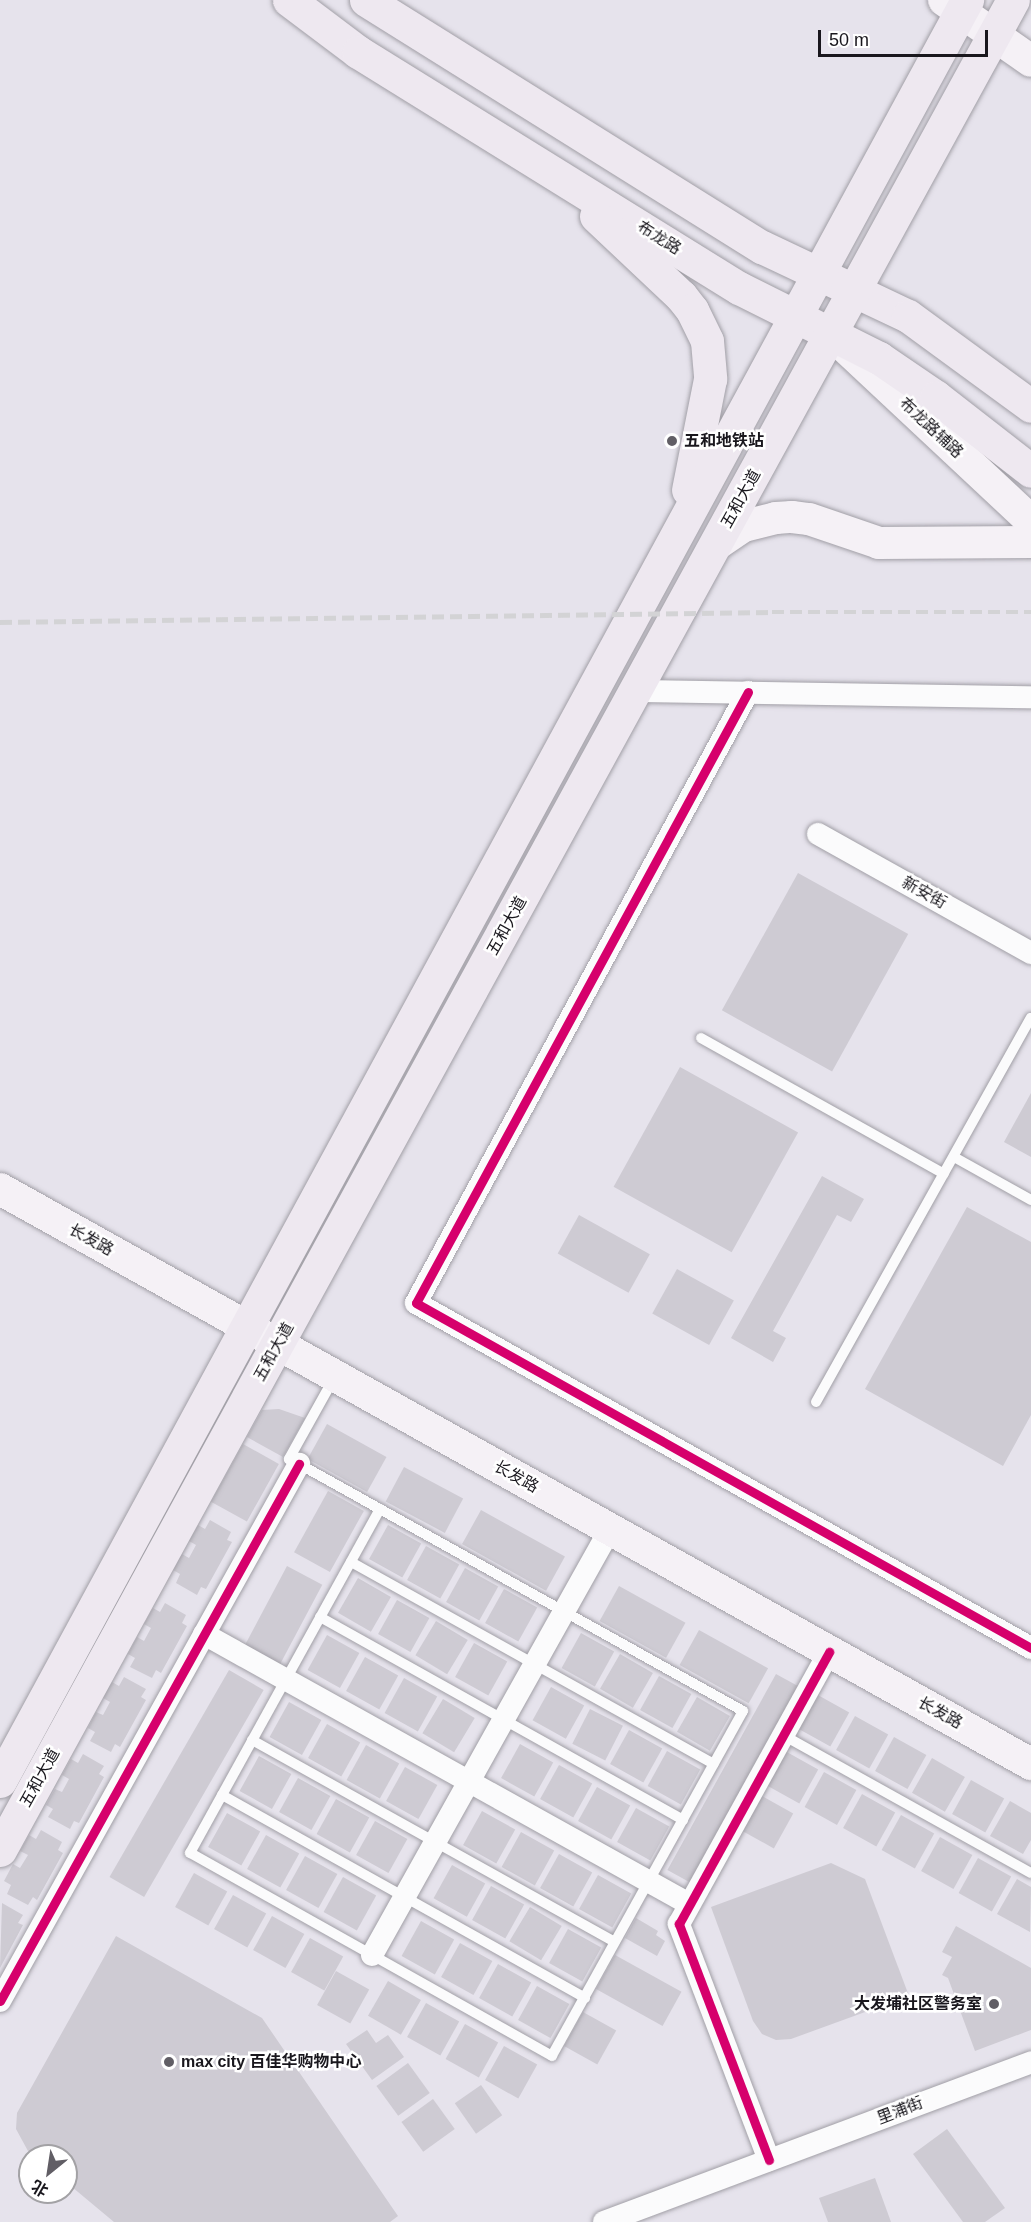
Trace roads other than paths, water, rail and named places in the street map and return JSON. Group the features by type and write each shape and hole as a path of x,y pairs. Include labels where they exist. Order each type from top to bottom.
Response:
{"main road":[{"name":"布龙路","path":"289,0 358,52 739,288 879,358 936,397 1031,471"},
{"path":"366,0 762,247 908,316 1031,406"},
{"name":"五和大道","path":"0,1850 1013,0"},
{"name":"五和大道","path":"0,1781 817,273 957,4"},
{"path":"544,167 681,296 701,325 708,351 710,379 681,523"}],"street":[{"path":"957,4 994,35 1031,61"},
{"name":"布龙路辅路","path":"832,334 1031,521"},
{"path":"717,544 744,526 776,518 792,517 809,519 879,543 1031,542"},
{"path":"636,691 1031,697"},
{"path":"748,692 416,1303 1031,1648"},
{"name":"新安街","path":"818,834 1031,953"},
{"name":"长发路","path":"0,1190 1031,1764"},
{"path":"0,2001 299,1464"},
{"path":"372,1955 610,1529"},
{"path":"204,1634 689,1904"},
{"path":"769,2160 679,1923 830,1652"},
{"name":"里浦街","path":"604,2222 1031,2062"}],"lane":[{"path":"816,1402 1031,1018"},
{"path":"701,1038 944,1174"},
{"path":"954,1157 1031,1200"},
{"path":"335,1376 289,1459 299,1464 564,1611 743,1711 552,2056 190,1854 380,1509"},
{"path":"351,1562 714,1764"},
{"path":"320,1617 683,1820"},
{"path":"783,1735 1031,1873"},
{"path":"252,1740 615,1942"},
{"path":"222,1795 585,1998"}],"railway":[{"path":"0,622 772,612 1031,612"}],"place":[{"name":"五和地铁站","path":"672,441"},
{"name":"大发埔社区警务室","path":"994,2004"},
{"name":"max city 百佳华购物中心","path":"169,2062"}]}
